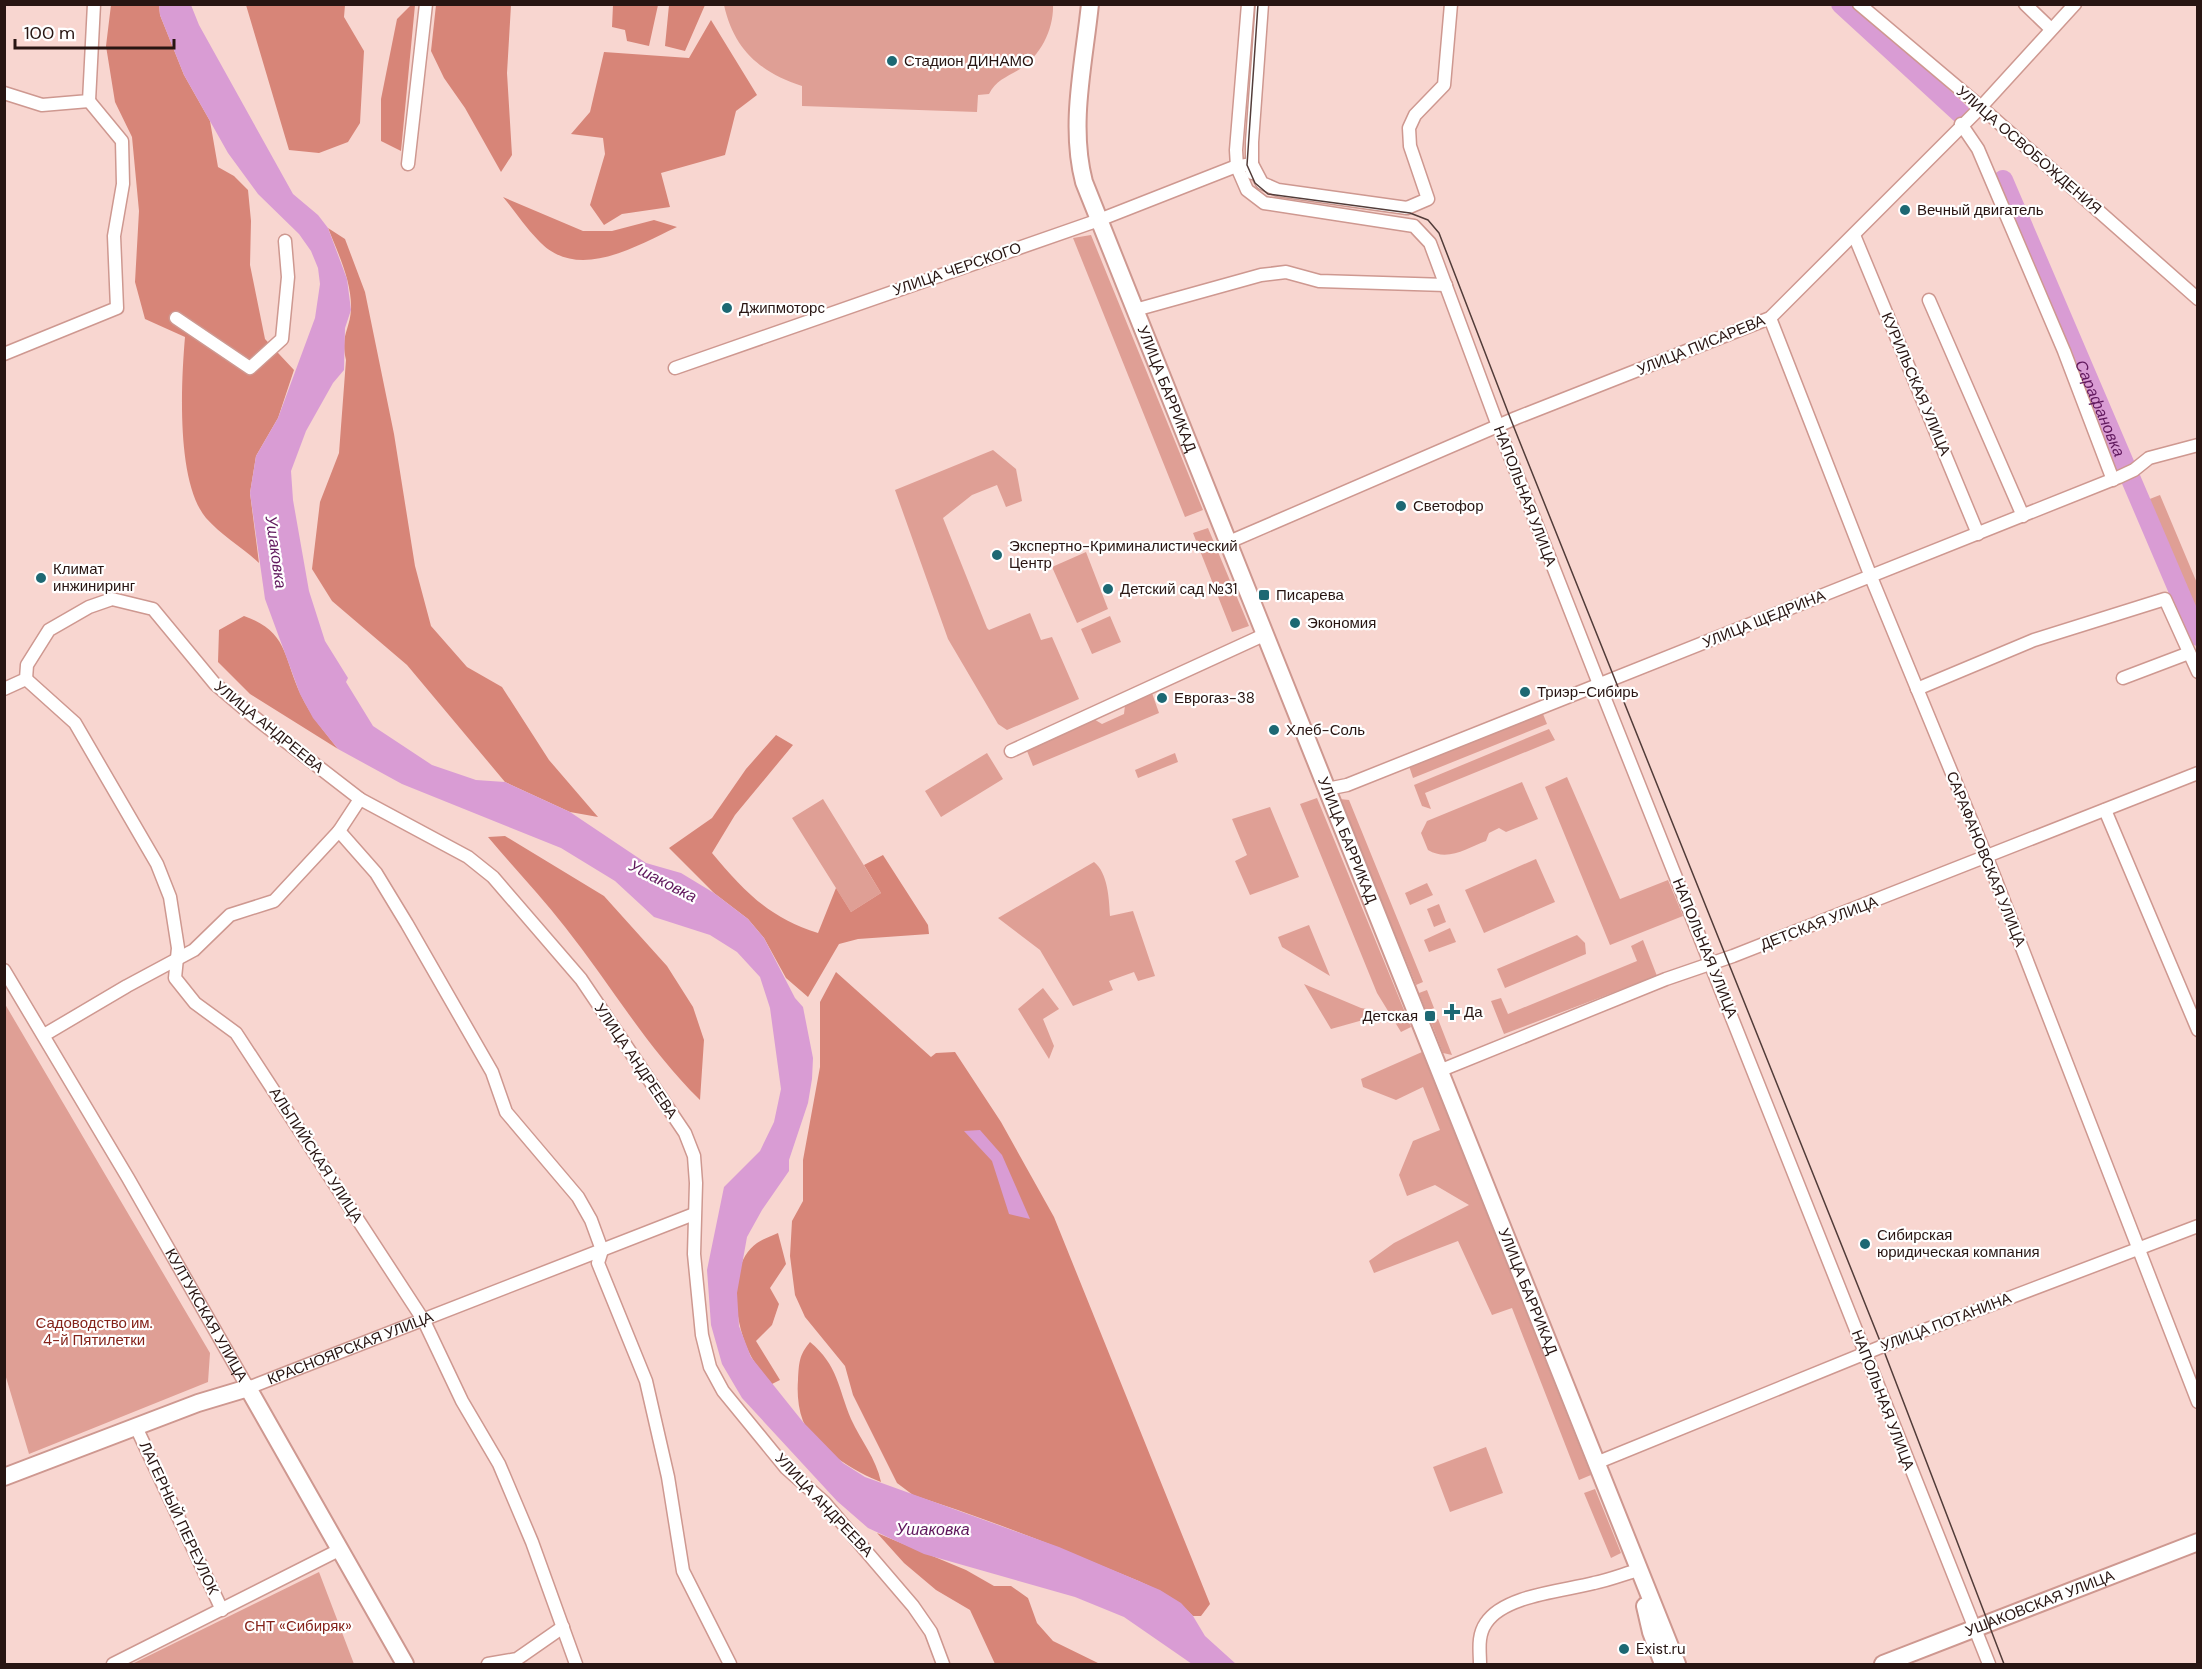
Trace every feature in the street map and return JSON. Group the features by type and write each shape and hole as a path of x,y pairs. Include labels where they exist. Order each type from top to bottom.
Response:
{"main road":[{"name":"УЛИЦА БАРРИКАД","path":"1090,4 1077,132 1077,156 1099,220 1677,1665"},
{"name":"КРАСНОЯРСКАЯ УЛИЦА","path":"4,1477 198,1403 248,1388"},
{"name":"КУЛТУКСКАЯ УЛИЦА","path":"248,1388 405,1665"},
{"name":"УШАКОВСКАЯ УЛИЦА","path":"1882,1665 2198,1542"},
{"path":"1638,1570 1651,1632 1663,1665"}],"street":[{"path":"4,354 117,308 114,236 123,184 122,141 89,102 94,4"},
{"path":"408,164 426,4"},
{"path":"1248,4 1236,150 1237,167 1247,190 1254,198"},
{"path":"1254,198 1252,165 1263,4"},
{"path":"1252,165 1262,183 1278,190 1407,208 1428,199 1410,146 1409,128 1415,115 1444,85 1452,4"},
{"name":"УЛИЦА ОСВОБОЖДЕНИЯ","path":"1859,4 1981,106 2198,299"},
{"path":"2025,4 2051,29"},
{"name":"УЛИЦА ПИСАРЕВА","path":"1229,542 1498,426 1770,318 1981,106 2075,4"},
{"path":"4,93 42,105 89,102"},
{"name":"УЛИЦА ОСВОБОЖДЕНИЯ","path":"1961,124 1978,149 2116,478"},
{"name":"УЛИЦА ЧЕРСКОГО","path":"675,368 1099,220 1222,170 1252,165"},
{"name":"НАПОЛЬНАЯ УЛИЦА","path":"1254,198 1275,206 1414,226 1422,231 1430,243 1498,426 1599,684 1989,1665"},
{"name":"КУРИЛЬСКАЯ УЛИЦА","path":"1854,235 1978,534"},
{"path":"177,318 250,368 282,339 288,277 285,241"},
{"path":"1135,310 1261,275 1286,272 1319,281 1446,285"},
{"path":"1929,300 2023,516"},
{"name":"САРАФАНОВСКАЯ УЛИЦА","path":"1770,318 1871,577 1986,857 2198,1402"},
{"name":"УЛИЦА ЩЕДРИНА","path":"1327,789 1352,783 2023,516 2134,470 2150,458 2198,446"},
{"name":"УЛИЦА АНДРЕЕВА","path":"26,679 27,665 49,630 89,607 112,599 153,609 215,684 360,799 482,866 581,979 685,1133 694,1156 696,1183 694,1254 702,1335 710,1367 723,1390 786,1468 824,1502 913,1606 931,1632 943,1665"},
{"path":"1917,689 2034,640 2165,599 2198,672"},
{"path":"1011,751 1266,634"},
{"path":"2123,678 2189,653"},
{"path":"4,689 26,679"},
{"name":"АЛЬПИЙСКАЯ УЛИЦА","path":"26,679 75,723 157,864 170,897 178,948 175,978 195,1003 236,1033 424,1321 462,1401 499,1464 532,1542 576,1665"},
{"name":"ДЕТСКАЯ УЛИЦА","path":"1439,1071 2198,773"},
{"path":"44,1035 194,950 230,915 274,901 339,831 360,799"},
{"path":"2105,810 2198,1029"},
{"path":"339,831 376,873 492,1072 506,1112 578,1197 591,1220 602,1250 598,1263 646,1381 657,1422 683,1571 730,1665"},
{"name":"КУЛТУКСКАЯ УЛИЦА","path":"4,970 248,1388"},
{"name":"КРАСНОЯРСКАЯ УЛИЦА","path":"248,1388 694,1214"},
{"name":"УЛИЦА ПОТАНИНА","path":"1596,1463 1865,1353 2198,1226"},
{"name":"ЛАГЕРНЫЙ ПЕРЕУЛОК","path":"136,1427 222,1610"},
{"path":"113,1665 341,1549"},
{"path":"1480,1665 1482,1632 1491,1617 1501,1610 1551,1592 1592,1584 1638,1570"},
{"path":"488,1665 517,1659 563,1628"}],"green space":[{"name":"Стадион ДИНАМО","path":"1053,4 1049,32 1040,49 1020,69 998,82 989,94 978,95 977,112 802,106 802,86 774,74 751,57 734,35 724,5"},
{"path":"1091,235 1203,510 1185,517 1073,238"},
{"path":"993,450 1016,469 1022,501 1006,507 997,485 972,495 943,518 987,628 989,630 1030,613 1041,640 1052,637 1079,699 1007,730 998,724 948,639 895,490"},
{"path":"2160,495 2197,583 2197,628 2142,502"},
{"path":"1208,528 1249,626 1232,632 1193,533"},
{"path":"1086,552 1108,609 1077,623 1052,567"},
{"path":"1110,616 1121,642 1092,654 1081,629"},
{"path":"1152,693 1159,713 1033,766 1027,751 1092,718 1102,724 1124,714 1125,705"},
{"path":"1543,714 1547,724 1413,778 1409,766 1413,762"},
{"path":"1549,729 1555,740 1425,793 1431,809 1422,806 1414,785"},
{"path":"987,753 1003,779 941,817 925,791"},
{"path":"1175,753 1178,762 1138,778 1135,770"},
{"path":"1567,777 1620,899 1668,880 1683,916 1610,945 1545,787"},
{"path":"1522,782 1538,819 1506,832 1499,828 1489,833 1486,841 1457,853 1443,855 1428,850 1421,833 1427,821"},
{"path":"1317,798 1411,1027 1401,1032 1377,993 1300,804"},
{"path":"823,799 881,893 851,912 792,818"},
{"path":"1340,799 1349,800 1423,982 1416,985"},
{"path":"1270,807 1299,877 1250,895 1235,861 1247,855 1232,819"},
{"path":"1536,859 1555,902 1484,933 1465,890"},
{"path":"1094,862 1105,879 1110,916 1133,911 1155,976 1138,981 1134,972 1109,981 1113,990 1073,1006 1040,950 998,918"},
{"path":"1427,883 1433,895 1410,905 1405,893"},
{"path":"1439,904 1446,922 1434,927 1427,909"},
{"path":"1309,925 1330,976 1282,947 1278,937"},
{"path":"1450,928 1456,942 1429,952 1424,940"},
{"path":"1577,935 1585,943 1586,954 1505,988 1497,969"},
{"path":"1643,940 1657,976 1504,1034 1491,1001 1501,998 1508,1014 1637,961 1631,946"},
{"path":"1304,984 1361,1008 1388,1013 1331,1029"},
{"path":"1043,988 1059,1009 1043,1019 1054,1046 1049,1059 1018,1009"},
{"path":"1427,990 1434,1008 1426,1011 1419,993"},
{"name":"Садоводство им. 4-й Пятилетки","path":"5,1004 210,1353 208,1382 29,1454 5,1374"},
{"path":"1438,1019 1452,1055 1443,1053 1431,1022"},
{"path":"1422,1052 1591,1475 1579,1480 1512,1308 1492,1315 1458,1241 1374,1273 1369,1261 1394,1243 1469,1205 1435,1185 1407,1196 1399,1175 1413,1141 1440,1130 1423,1087 1396,1100 1363,1087 1361,1079"},
{"path":"1486,1447 1503,1493 1450,1512 1433,1467"},
{"path":"1595,1489 1621,1553 1611,1558 1584,1493"},
{"name":"СНТ «Сибиряк»","path":"319,1572 354,1664 132,1664"}],"shaded area":[{"path":"412,4 415,5 401,151 381,141 381,99 397,19"},
{"path":"111,5 159,5 160,15 184,75 210,121 218,167 234,176 248,190 251,221 250,265 265,339 294,370 278,418 256,456 250,493 259,563 212,524 196,502 185,457 183,431 182,380 185,337 145,319 135,282 139,211 132,137 115,102 106,46"},
{"path":"246,5 345,5 344,17 364,51 360,123 348,142 319,153 289,150"},
{"path":"436,5 511,5 507,73 512,155 501,172 465,108 444,78 431,51"},
{"path":"613,5 658,5 649,46 627,41 625,30 612,27"},
{"path":"669,5 705,5 685,51 665,46"},
{"path":"711,20 757,95 736,111 725,155 661,173 670,207 622,214 604,225 590,205 605,154 603,138 571,134 590,112 604,52 689,58"},
{"path":"503,197 583,231 612,231 654,220 677,227 607,257 588,260 570,259 553,253 538,240"},
{"path":"328,228 345,239 365,292 394,434 415,566 431,626 467,667 502,687 549,760 598,817 570,812 505,782 407,665 332,601 312,569 320,502 339,453 346,360 344,344 351,309 347,278"},
{"path":"244,616 259,622 277,638 305,702 338,749 250,694 218,662 219,630"},
{"path":"776,735 793,745 735,815 712,853 759,902 785,920 818,933 836,888 851,912 881,893 864,865 883,855 928,925 929,934 858,939 839,944 808,997 786,978 764,938 748,919 714,893 669,848 712,818 746,769"},
{"path":"505,836 604,896 667,966 693,1007 704,1040 700,1100 646,1038 556,915 488,837"},
{"path":"836,972 931,1057 936,1053 955,1052 1001,1122 1054,1217 1210,1604 1201,1616 1193,1616 1173,1599 1139,1581 1032,1537 913,1495 897,1483 853,1395 845,1366 805,1317 795,1295 790,1256 792,1221 803,1201 803,1160 820,1067 820,1002"},
{"path":"778,1233 786,1264 770,1288 779,1304 772,1325 756,1341 780,1380 772,1384 754,1361 746,1345 741,1331 736,1298 740,1266 747,1253 757,1243"},
{"path":"810,1342 832,1368 851,1419 872,1457 881,1482 837,1458 808,1431 800,1411 798,1385 800,1360"},
{"path":"877,1533 966,1570 994,1586 1011,1586 1028,1598 1037,1623 1053,1641 1100,1664 995,1664 970,1610 936,1590 904,1563"}],"water":[{"name":"Ушаковка","path":"159,5 191,5 199,25 293,194 318,215 328,228 347,279 351,310 345,328 344,370 333,383 306,431 291,471 293,500 309,591 325,641 348,678 346,682 373,726 432,765 476,780 505,782 570,812 646,863 681,873 714,893 748,919 764,938 795,998 803,1007 813,1058 808,1103 789,1160 789,1171 762,1210 747,1237 737,1293 739,1326 751,1357 803,1422 843,1463 865,1477 1059,1547 1160,1590 1181,1603 1193,1616 1205,1636 1236,1664 1192,1664 1124,1617 1075,1597 924,1554 868,1528 837,1501 742,1398 722,1364 711,1325 707,1270 724,1187 760,1151 774,1122 781,1089 770,1008 760,977 737,952 710,935 654,917 615,881 561,848 402,784 338,749 313,718 300,694 265,599 250,493 256,456 278,418 315,318 320,284 318,268 311,251 299,234 258,194 228,153 184,75 160,15"},
{"path":"980,1130 1002,1155 1030,1219 1009,1214 992,1161 964,1131"}],"waterway":[{"name":"Сарафановка","path":"1841,4 1961,114"},
{"name":"Сарафановка","path":"2003,180 2198,636"}],"tram line":[{"path":"1258,4 1247,165 1255,183 1268,194 1410,213 1428,220 1439,233 1511,420 1882,1346 2004,1664"}],"place":[{"name":"Стадион ДИНАМО","path":"892,61"},
{"name":"Вечный двигатель","path":"1905,210"},
{"name":"Джипмоторс","path":"727,308"},
{"name":"Светофор","path":"1401,506"},
{"name":"Экспертно-Криминалистический Центр","path":"997,555"},
{"name":"Климат инжиниринг","path":"41,578"},
{"name":"Детский сад №31","path":"1108,589"},
{"name":"Писарева","path":"1264,595"},
{"name":"Экономия","path":"1295,623"},
{"name":"Триэр-Сибирь","path":"1525,692"},
{"name":"Еврогаз-38","path":"1162,698"},
{"name":"Хлеб-Соль","path":"1274,730"},
{"name":"Да","path":"1452,1012"},
{"name":"Детская","path":"1430,1016"},
{"name":"Сибирская юридическая компания","path":"1865,1244"},
{"name":"Exist.ru","path":"1624,1649"}]}
